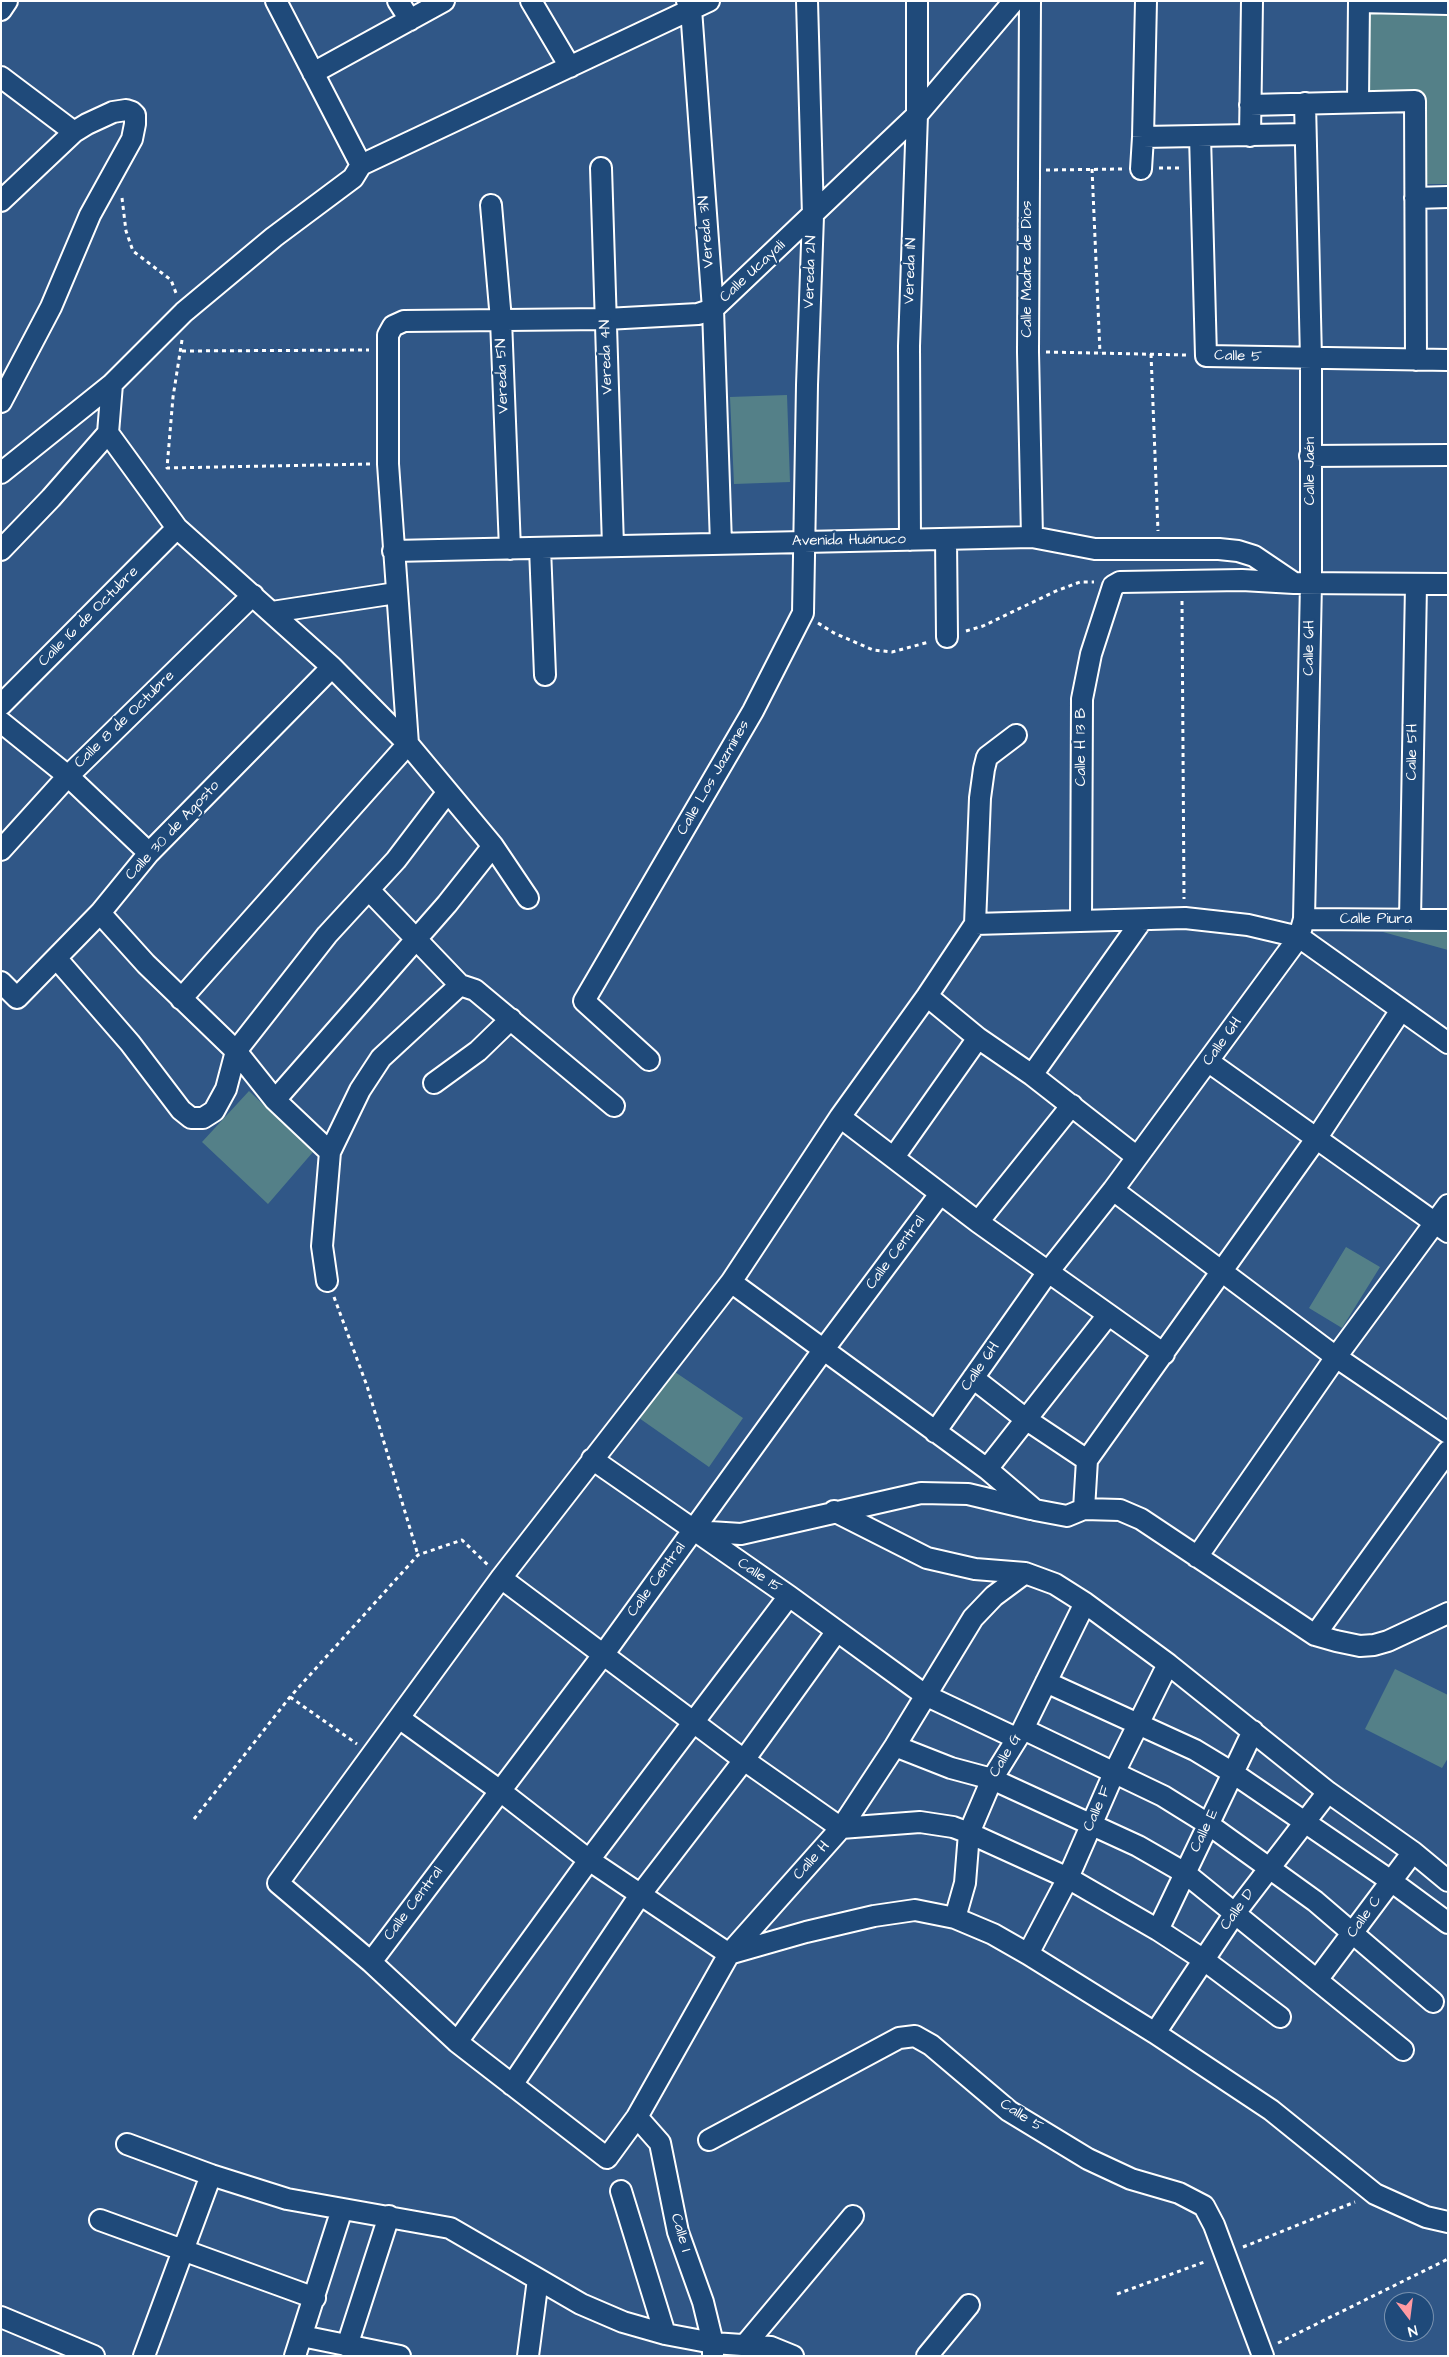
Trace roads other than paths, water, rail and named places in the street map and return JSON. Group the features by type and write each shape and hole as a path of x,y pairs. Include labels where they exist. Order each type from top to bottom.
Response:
{"street":[{"path":"1,10 7,1"},
{"path":"276,1 361,165"},
{"path":"398,1 410,20"},
{"path":"313,73 444,1"},
{"path":"531,1 570,67"},
{"name":"Vereda 2N","path":"806,542 807,385 813,216 807,1"},
{"name":"Vereda 1N","path":"910,540 909,346 917,115 917,1"},
{"name":"Calle Ucayali","path":"393,551 388,464 388,334 393,326 404,321 606,319 698,314 713,310 917,115 1014,1"},
{"name":"Calle Madre de Dios","path":"1030,1 1028,352 1032,537"},
{"path":"1140,169 1143,137 1146,1"},
{"path":"1250,136 1252,1"},
{"path":"1358,101 1359,2 1448,4"},
{"path":"2,466 112,384 184,312 274,237 353,178 361,165 570,67 696,4"},
{"name":"Vereda 3N","path":"696,4 713,310 721,544"},
{"path":"1,77 74,132"},
{"path":"1250,105 1415,101 1416,360"},
{"name":"Calle Jaén","path":"1303,583 1310,456 1305,103"},
{"path":"1,201 74,132 96,119 113,112 132,112 135,124 132,139 90,215 51,307 1,402"},
{"path":"1143,137 1306,134"},
{"name":"Calle 5","path":"1200,136 1206,356 1448,360"},
{"name":"Vereda 4N","path":"600,168 613,546"},
{"path":"1415,198 1448,197"},
{"name":"Vereda 5N","path":"491,204 501,320 510,549"},
{"path":"1,550 51,498 108,433 112,384"},
{"path":"108,433 177,528 332,667 408,744 493,846 528,898"},
{"path":"1310,456 1448,455"},
{"name":"Calle 16 de Octubre","path":"1,705 177,528"},
{"name":"Avenida Huánuco","path":"393,551 1032,537 1095,549 1219,549 1238,551 1254,556 1303,583"},
{"path":"946,539 947,637"},
{"name":"Calle Los Jazmines","path":"649,1060 584,1001 748,720 803,613 806,542"},
{"path":"540,548 545,675"},
{"path":"181,999 408,744 393,551"},
{"name":"Calle H 13 B","path":"1081,920 1082,699 1091,654 1113,586 1120,582 1242,580 1303,583"},
{"path":"1303,583 1448,584"},
{"name":"Calle 6H","path":"935,1432 1048,1272 1113,1190 1208,1062 1301,928 1303,583"},
{"name":"Calle 5H","path":"1410,920 1416,585"},
{"path":"272,612 396,593"},
{"name":"Calle 8 de Octubre","path":"1,850 68,776 253,595"},
{"name":"Calle 30 de Agosto","path":"1,982 18,998 100,913 149,853 332,667"},
{"path":"1,722 68,776 149,853"},
{"path":"837,1632 744,1760 640,1895 512,2085 457,2042 371,1962 278,1883 501,1578 731,1282 840,1117 927,996 974,924 980,798 984,769 987,757 1016,735"},
{"path":"56,959 130,1043 181,1110 191,1118 203,1118 214,1111 226,1090 236,1051 327,934 396,860 447,792"},
{"path":"275,1100 416,940 493,846"},
{"path":"368,890 460,985 475,990 614,1106"},
{"path":"100,913 181,999 236,1051 275,1100 330,1152"},
{"path":"974,924 1185,918 1248,925 1301,928 1401,1010 1448,1043"},
{"path":"1032,1075 1142,920"},
{"name":"Calle Piura","path":"1301,928 1410,920 1448,920"},
{"path":"327,1281 322,1246 330,1152 360,1090 381,1058 460,985"},
{"path":"927,996 978,1038 1072,1104 1137,1157"},
{"path":"1084,1509 1087,1460 1224,1271 1316,1139 1401,1010"},
{"path":"434,1083 478,1052 511,1020"},
{"path":"894,1157 978,1038"},
{"path":"1208,1062 1441,1228"},
{"path":"978,1222 1072,1104"},
{"path":"840,1117 978,1222 1164,1354"},
{"path":"1113,1190 1224,1271 1336,1357 1448,1432"},
{"name":"Calle Central","path":"371,1962 499,1790 603,1655 824,1349 940,1194"},
{"path":"1197,1557 1336,1357 1441,1228 1448,1205"},
{"path":"731,1282 987,1469 1035,1510"},
{"path":"987,1469 1108,1316"},
{"path":"973,1378 1027,1420 1087,1460"},
{"path":"1315,1634 1448,1451"},
{"name":"Calle 15","path":"592,1459 789,1596 925,1695 1114,1773 1163,1796 1208,1824 1315,1901 1432,2002"},
{"path":"692,1530 741,1534 920,1493 968,1494 1067,1516 1084,1509 1120,1510 1141,1519 1315,1634 1348,1644 1374,1645 1388,1642 1448,1613"},
{"path":"834,1512 927,1558 975,1569 1025,1573 1055,1584 1085,1603 1168,1664 1328,1792 1413,1852 1448,1882"},
{"name":"Calle H","path":"512,2085 607,2158 637,2117 729,1954 841,1828 895,1746 973,1618 994,1596 1025,1573"},
{"path":"501,1578 744,1760 841,1828 920,1822 953,1827 969,1833 1068,1878 1158,1930 1204,1960 1280,2017"},
{"path":"457,2042 589,1860 789,1596"},
{"name":"Calle G","path":"955,1918 965,1883 969,1833 992,1779 1020,1733 1085,1603"},
{"name":"Calle F","path":"1028,1954 1068,1878 1114,1773 1168,1664"},
{"path":"1046,1682 1195,1750 1233,1772 1391,1881 1448,1923"},
{"path":"399,1718 499,1790 589,1860 729,1954 806,1932 874,1916 915,1910 955,1918 993,1934 1028,1954 1155,2033 1271,2110 1375,2194 1426,2218 1448,2222"},
{"name":"Calle E","path":"1158,1930 1253,1731"},
{"path":"895,1746 952,1768 992,1779 1138,1846 1185,1873 1403,2050"},
{"name":"Calle D","path":"1155,2033 1235,1913 1328,1792"},
{"name":"Calle C","path":"1317,1980 1413,1852"},
{"name":"Calle 5","path":"709,2140 899,2038 915,2036 931,2045 1010,2111 1088,2158 1131,2179 1179,2193 1204,2206 1214,2225 1262,2354"},
{"name":"Calle I","path":"637,2117 660,2143 678,2232 703,2302 713,2349"},
{"path":"127,2144 211,2176 287,2199 450,2228 581,2304 623,2322 713,2349 745,2346 771,2347 793,2356"},
{"path":"144,2356 211,2176"},
{"path":"621,2191 664,2334"},
{"path":"295,2356 342,2209"},
{"path":"346,2346 389,2216"},
{"path":"745,2346 852,2216"},
{"path":"100,2220 184,2248 315,2298"},
{"path":"528,2356 538,2278"},
{"path":"928,2356 969,2305"},
{"path":"3,2322 94,2356"},
{"path":"302,2336 400,2356"}]}
